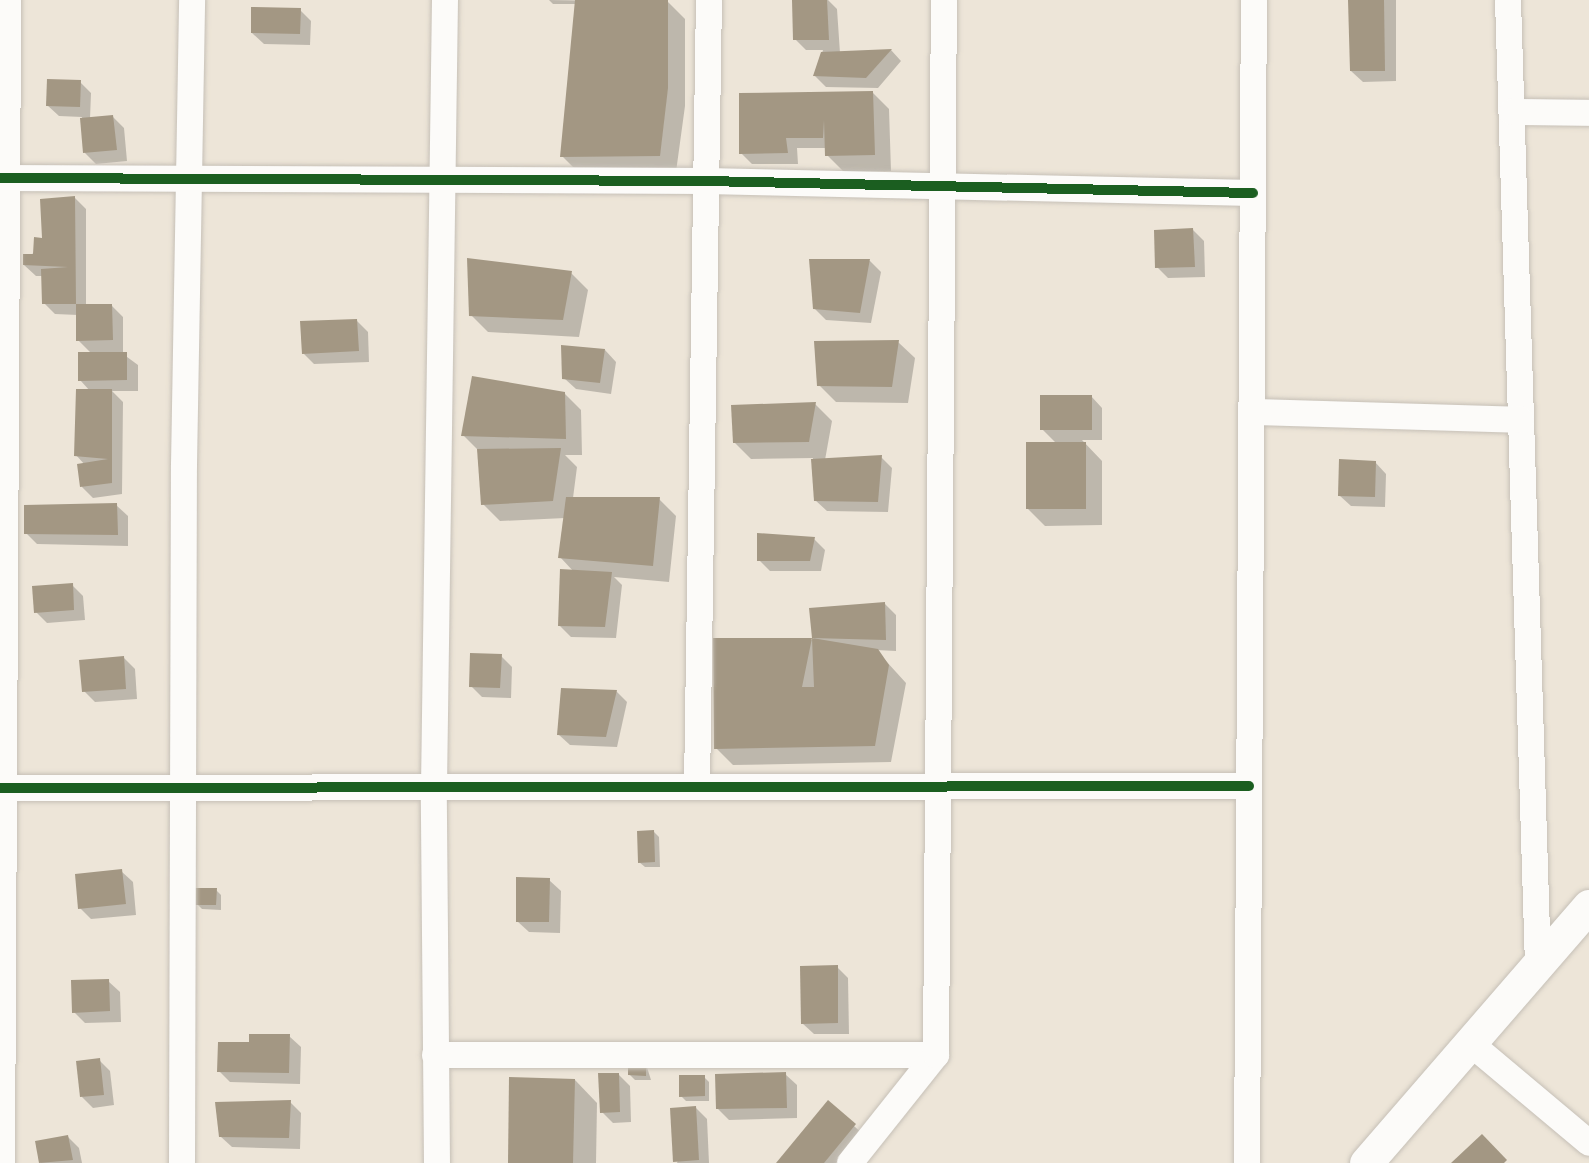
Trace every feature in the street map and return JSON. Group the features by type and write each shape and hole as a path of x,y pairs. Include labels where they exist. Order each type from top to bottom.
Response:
{"main road":[{"path":"1366,1163 1589,906"}],"street":[{"path":"2,1163 2,178 8,0"},
{"path":"182,1163 184,465 192,0"},
{"path":"437,1163 435,788 441,179 446,0"},
{"path":"697,787 709,0"},
{"path":"850,1163 936,1055 944,0"},
{"path":"1247,1163 1254,0"},
{"path":"1508,0 1538,965"},
{"path":"1511,112 1589,114"},
{"path":"2,178 706,181 1253,193"},
{"path":"1252,412 1521,419"},
{"path":"2,788 1249,786"},
{"path":"1470,1042 1589,1143"},
{"path":"435,1055 936,1055"}],"building":[{"path":"575,0 668,0 668,88 660,156 560,157"},
{"path":"792,0 827,0 829,40 793,40"},
{"path":"1348,0 1384,0 1385,71 1350,71"},
{"path":"251,7 301,8 300,34 251,33"},
{"path":"892,49 866,78 813,76 821,52"},
{"path":"47,79 81,80 80,107 46,106"},
{"path":"873,91 875,155 825,156 824,120 823,138 786,138 788,153 739,154 739,93"},
{"path":"113,115 117,150 83,153 80,118"},
{"path":"75,196 76,304 42,304 41,269 68,267 23,265 23,254 33,254 34,237 42,238 40,199"},
{"path":"1193,228 1195,267 1155,268 1154,230"},
{"path":"467,258 572,271 563,320 469,316"},
{"path":"809,259 870,259 860,313 813,309"},
{"path":"76,304 112,304 113,340 76,341"},
{"path":"357,319 359,351 302,354 300,321"},
{"path":"899,340 892,387 817,386 814,341"},
{"path":"561,345 605,349 600,383 562,379"},
{"path":"78,352 127,352 127,380 78,381"},
{"path":"472,376 565,392 566,439 461,436"},
{"path":"76,389 112,389 112,483 80,487 77,464 108,459 74,456"},
{"path":"1040,395 1092,395 1092,430 1040,430"},
{"path":"816,402 809,442 733,443 731,405"},
{"path":"1026,442 1086,442 1086,509 1026,509"},
{"path":"561,448 553,501 481,505 477,449"},
{"path":"882,455 878,502 814,501 811,459"},
{"path":"1339,459 1376,461 1375,497 1338,496"},
{"path":"566,497 660,497 653,566 558,558"},
{"path":"117,503 118,535 24,534 24,505"},
{"path":"757,533 815,537 810,561 757,561"},
{"path":"560,569 612,572 605,627 558,626"},
{"path":"73,583 74,610 34,613 32,586"},
{"path":"885,602 886,640 812,638 809,608"},
{"path":"713,638 812,638 878,649 889,665 875,746 714,749","holes":["812,638 814,687 802,687"]},
{"path":"470,653 502,654 500,688 469,687"},
{"path":"124,656 126,689 82,692 79,660"},
{"path":"561,688 617,690 606,737 557,735"},
{"path":"654,830 655,862 638,863 637,831"},
{"path":"122,869 126,904 78,909 75,874"},
{"path":"516,877 550,878 549,922 516,922"},
{"path":"195,888 217,888 216,905 195,905"},
{"path":"838,965 838,1023 801,1024 800,966"},
{"path":"109,979 110,1011 72,1013 71,980"},
{"path":"249,1034 290,1034 289,1073 217,1072 218,1042 249,1042"},
{"path":"100,1058 104,1095 80,1097 76,1061"},
{"path":"628,1062 646,1062 646,1076 628,1075"},
{"path":"786,1072 787,1108 716,1109 715,1074"},
{"path":"598,1073 619,1073 620,1112 600,1113"},
{"path":"679,1075 705,1075 705,1096 679,1097"},
{"path":"509,1077 575,1079 573,1163 508,1163"},
{"path":"291,1100 289,1138 219,1137 215,1102"},
{"path":"828,1100 856,1124 824,1163 776,1163"},
{"path":"696,1106 699,1160 673,1162 670,1108"},
{"path":"1482,1134 1507,1160 1504,1163 1451,1163"},
{"path":"68,1135 73,1160 39,1163 35,1141"}],"cycle path":[{"path":"0,178 706,181 1253,193"},
{"path":"0,788 1249,786"}]}
